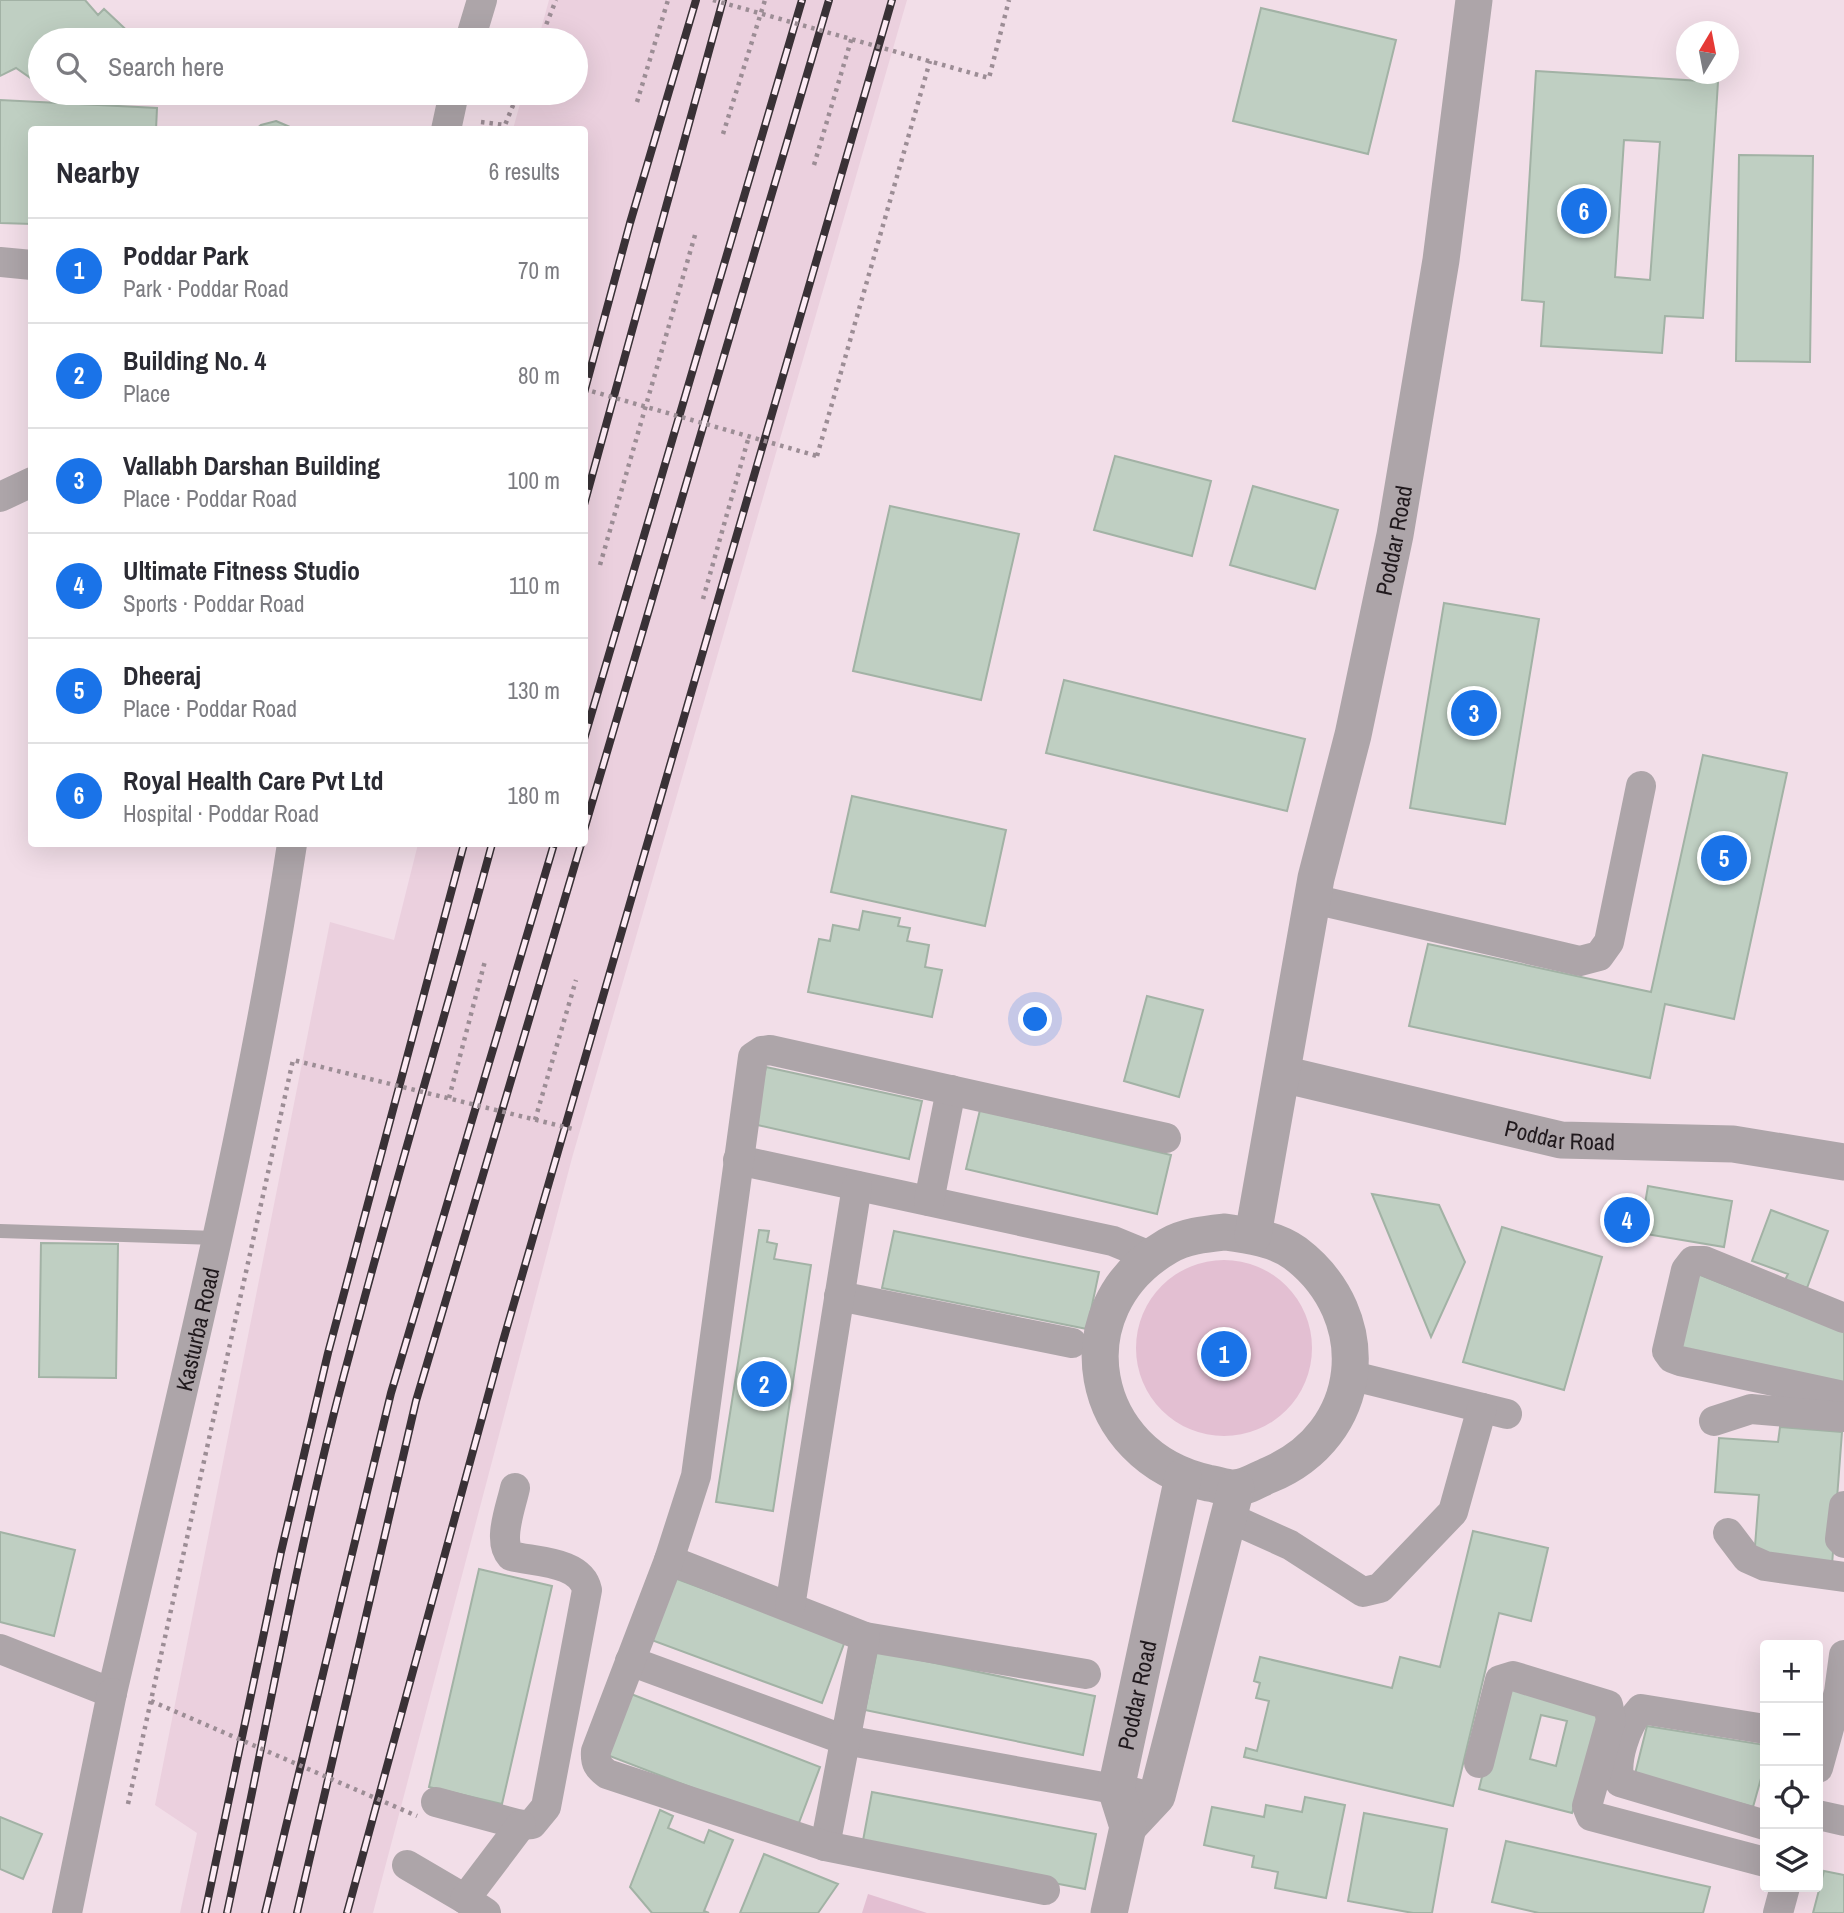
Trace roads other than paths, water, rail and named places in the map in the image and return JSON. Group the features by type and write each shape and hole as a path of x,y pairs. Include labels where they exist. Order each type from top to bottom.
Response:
{"street":[{"path":"474,28 482,0"},
{"name":"Poddar Road","path":"1253,1235 1312,899 1353,735 1395,535 1441,260 1474,0"},
{"path":"447,126 451,105"},
{"path":"0,262 28,265"},
{"path":"0,497 28,484"},
{"path":"1312,899 1580,961 1599,956 1609,942 1641,786"},
{"name":"Kasturba Road","path":"67,1913 112,1693 216,1238 279,928 292,847"},
{"path":"1045,1890 825,1846 599,1769 595,1760 596,1751 669,1560 696,1476 753,1057 762,1051 1166,1138"},
{"name":"Poddar Road","path":"1282,1074 1561,1140 1733,1144 1844,1162"},
{"path":"929,1201 951,1090"},
{"path":"738,1160 1113,1241 1152,1257"},
{"path":"790,1608 856,1186"},
{"path":"1128,1827 1157,1796 1233,1503 1320,1442 1343,1405 1351,1362 1346,1319 1325,1281 1293,1252 1253,1235 1225,1232 1196,1235 1170,1245 1138,1267 1114,1298 1101,1335 1100,1374 1111,1411 1133,1443 1164,1468 1233,1503 1290,1545 1363,1592 1380,1588 1453,1512 1495,1411 1349,1375"},
{"path":"1844,1318 1704,1261 1693,1261 1686,1270 1667,1351 1672,1358 1681,1361 1844,1396"},
{"path":"839,1296 1072,1343"},
{"path":"1714,1421 1751,1409 1844,1417"},
{"name":"Poddar Road","path":"1109,1913 1128,1827 1116,1789 1183,1477"},
{"path":"426,1810 521,1825 532,1824 546,1807 587,1590 585,1579 576,1571 511,1556 506,1551 504,1541 515,1488"},
{"path":"1844,1506 1840,1539 1844,1543"},
{"path":"1728,1533 1747,1558 1765,1566 1844,1577"},
{"path":"669,1560 865,1637 1086,1674"},
{"path":"825,1846 865,1637"},
{"path":"0,1648 112,1693"},
{"path":"1826,1748 1839,1692 1844,1655"},
{"path":"631,1661 845,1740 1157,1796"},
{"path":"1479,1763 1500,1680 1513,1676 1608,1705 1611,1720 1587,1806 1591,1816 1760,1862"},
{"path":"1760,1728 1641,1709 1632,1718 1616,1770 1620,1782 1760,1824"},
{"path":"1823,1816 1844,1821"},
{"path":"407,1865 476,1906 490,1862 521,1825"},
{"path":"1778,1913 1784,1892"}],"lane":[{"path":"0,1231 216,1238"}],"railway":[{"path":"588,378 630,223 696,0"},
{"path":"588,490 723,0"},
{"path":"588,725 802,0"},
{"path":"588,816 829,0"},
{"path":"347,1913 503,1341 892,0"},
{"path":"205,1913 281,1552 328,1353 463,847"},
{"path":"227,1913 299,1564 331,1425 491,847"},
{"path":"265,1913 391,1393 553,847"},
{"path":"297,1913 416,1401 580,847"}],"place":[{"name":"Royal Health Care Pvt Ltd","path":"1584,211"},
{"name":"Vallabh Darshan Building","path":"1474,713"},
{"name":"Dheeraj","path":"1724,858"},
{"name":"Ultimate Fitness Studio","path":"1627,1220"},
{"name":"Poddar Park","path":"1224,1354"},
{"name":"Building No. 4","path":"764,1384"}]}
